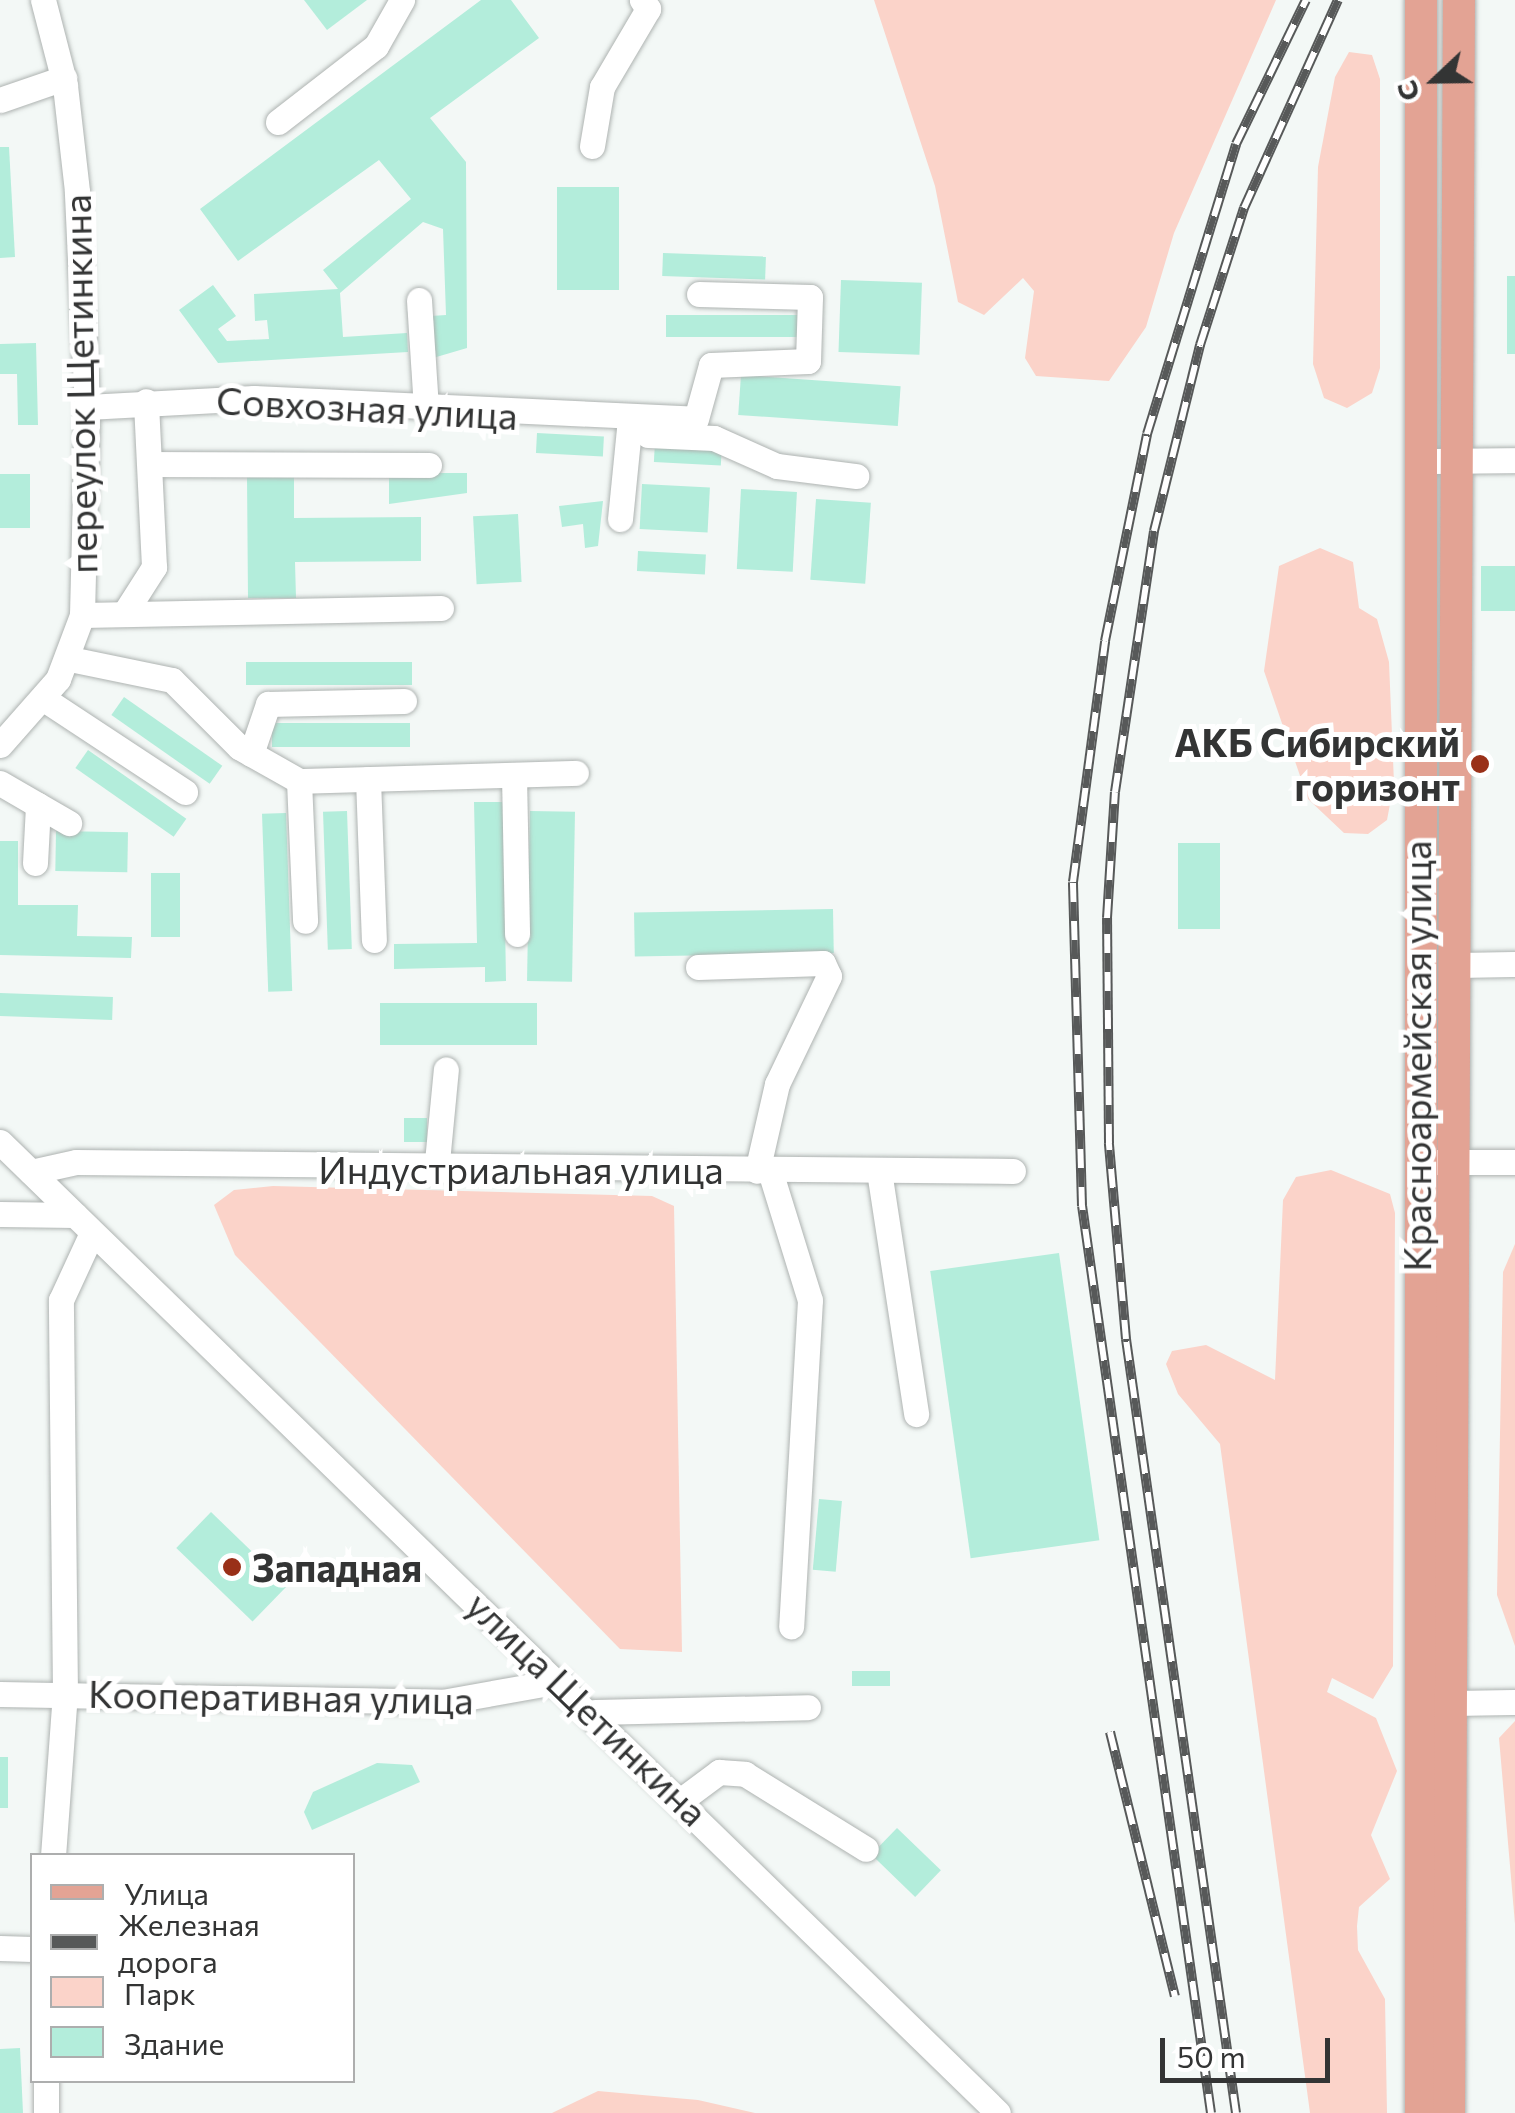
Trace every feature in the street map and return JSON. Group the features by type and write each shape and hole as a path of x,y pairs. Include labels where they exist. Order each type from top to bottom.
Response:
{"main road":[{"name":"Красноармейская улица","path":"1420,2113 1422,0"},
{"name":"Красноармейская улица","path":"1448,2113 1460,460 1459,0"}],"street":[{"name":"переулок Щетинкина","path":"0,746 44,699 70,659 82,615 87,406 64,78 43,0"},
{"path":"278,122 376,46 402,0"},
{"path":"592,146 602,87 645,4"},
{"path":"0,100 64,78"},
{"path":"635,424 696,419 711,365 808,361 810,297 698,294"},
{"path":"419,300 426,409"},
{"path":"124,614 154,567 146,401"},
{"name":"Совхозная улица","path":"87,406 146,401 426,409 635,424"},
{"path":"635,424 714,438 778,466 856,476"},
{"path":"620,519 635,424"},
{"path":"1423,461 1515,460"},
{"path":"151,464 429,465"},
{"path":"82,615 440,608"},
{"path":"70,659 172,680 251,754 298,781 576,773"},
{"path":"44,699 185,792"},
{"path":"251,754 268,704 404,701"},
{"path":"514,775 516,934"},
{"path":"368,778 374,940"},
{"path":"298,781 305,921"},
{"path":"0,782 69,823"},
{"path":"36,863 38,805"},
{"path":"698,966 823,963 829,976 776,1084 763,1171 810,1300 792,1626"},
{"path":"1456,965 1515,964"},
{"path":"436,1172 446,1068"},
{"name":"улица Щетинкина","path":"0,1142 684,1798 998,2113"},
{"name":"Индустриальная улица","path":"30,1172 76,1162 436,1172 1013,1171"},
{"path":"1421,1162 1515,1162"},
{"path":"879,1171 916,1414"},
{"path":"0,1214 83,1224 61,1300 65,1694 53,1853"},
{"name":"Кооперативная улица","path":"0,1694 442,1702 560,1680"},
{"path":"1452,1702 1515,1702"},
{"path":"594,1712 808,1708"},
{"path":"684,1798 719,1772 746,1774 866,1849"},
{"path":"0,1948 30,1948"},
{"path":"46,2083 46,2113"}],"green space":[{"path":"874,0 1276,0 1174,233 1146,327 1109,381 1036,376 1025,358 1034,291 1023,278 984,315 958,302 935,186"},
{"path":"1349,52 1372,55 1380,79 1380,368 1372,393 1347,408 1324,398 1313,364 1318,167 1335,77"},
{"path":"1320,548 1353,562 1359,608 1377,619 1389,662 1394,783 1387,820 1368,834 1344,833 1308,799 1264,671 1279,566"},
{"path":"1331,1170 1390,1194 1395,1213 1393,1666 1373,1699 1332,1678 1327,1692 1376,1718 1397,1771 1371,1835 1390,1879 1359,1907 1357,1926 1358,1950 1385,1999 1387,2113 1310,2113 1220,1444 1178,1394 1166,1364 1172,1351 1206,1345 1275,1380 1283,1200 1296,1177"},
{"path":"273,1186 652,1196 674,1206 682,1652 620,1649 235,1255 214,1205 234,1190"},
{"path":"1515,1244 1515,1646 1497,1595 1503,1272"},
{"path":"1515,1721 1515,1924 1499,1738"},
{"path":"598,2091 698,2100 755,2113 552,2113"}],"building":[{"path":"304,0 367,0 327,30"},
{"path":"481,0 511,0 539,38 430,118 466,162 467,348 433,358 431,316 446,315 443,229 423,222 340,293 343,337 407,333 408,352 218,363 179,310 213,285 236,316 218,329 227,341 269,339 267,320 255,321 254,294 338,289 323,270 411,199 379,160 238,261 200,209"},
{"path":"0,147 9,147 15,257 0,258"},
{"path":"557,187 619,187 619,290 557,290"},
{"path":"663,253 766,257 765,280 662,276"},
{"path":"1507,276 1515,276 1515,354 1507,354"},
{"path":"841,280 922,283 919,355 838,352"},
{"path":"666,315 800,315 800,337 666,337"},
{"path":"36,343 38,425 18,425 17,374 0,374 0,344"},
{"path":"741,375 901,386 898,426 738,415"},
{"path":"537,433 604,437 603,456 536,453"},
{"path":"655,441 722,445 721,465 654,462"},
{"path":"389,473 467,473 467,493 389,504"},
{"path":"0,474 30,474 30,528 0,528"},
{"path":"247,477 294,477 294,518 421,517 421,561 295,562 296,598 248,598"},
{"path":"642,484 710,488 708,532 640,529"},
{"path":"741,489 797,492 793,572 737,569"},
{"path":"816,499 871,503 865,584 810,580"},
{"path":"603,501 598,546 585,548 583,524 562,527 559,506"},
{"path":"518,514 522,582 477,584 473,516"},
{"path":"638,551 706,555 705,575 637,571"},
{"path":"1481,566 1515,566 1515,611 1481,611"},
{"path":"246,662 412,662 412,685 246,685"},
{"path":"124,697 222,766 210,784 111,715"},
{"path":"272,723 410,723 410,747 272,747"},
{"path":"88,750 186,819 174,837 75,768"},
{"path":"474,802 503,802 506,981 485,982 485,967 394,969 394,944 477,943"},
{"path":"347,811 352,949 328,950 323,812"},
{"path":"530,811 575,812 572,982 527,981"},
{"path":"286,813 292,991 268,992 262,814"},
{"path":"56,831 128,832 127,872 55,871"},
{"path":"0,841 18,841 18,905 78,905 77,936 132,937 131,958 0,955"},
{"path":"1178,843 1220,843 1220,929 1178,929"},
{"path":"151,873 180,873 180,937 151,937"},
{"path":"833,909 834,953 635,956 634,912"},
{"path":"0,993 113,997 112,1020 0,1016"},
{"path":"380,1003 537,1003 537,1045 380,1045"},
{"path":"404,1118 427,1118 427,1142 404,1142"},
{"path":"1059,1253 1099,1540 971,1558 930,1271"},
{"path":"819,1499 842,1501 836,1572 813,1570"},
{"name":"Западная","path":"211,1512 287,1586 253,1622 176,1548"},
{"path":"852,1671 890,1671 890,1686 852,1686"},
{"path":"0,1757 8,1757 8,1808 0,1808"},
{"path":"377,1763 412,1765 420,1782 312,1830 304,1812 313,1792"},
{"path":"897,1828 941,1870 915,1897 871,1855"},
{"path":"20,2048 23,2113 0,2113 0,2049"}],"railway":[{"path":"1211,2113 1082,1206 1073,882 1105,641 1147,434 1236,144 1306,0"},
{"path":"1236,2113 1126,1339 1109,1143 1107,918 1115,792 1154,531 1200,345 1244,208 1338,0"},
{"path":"1110,1732 1175,1996"}],"place":[{"name":"АКБ Сибирский горизонт","path":"1480,764"},
{"name":"Западная","path":"232,1567"}]}
